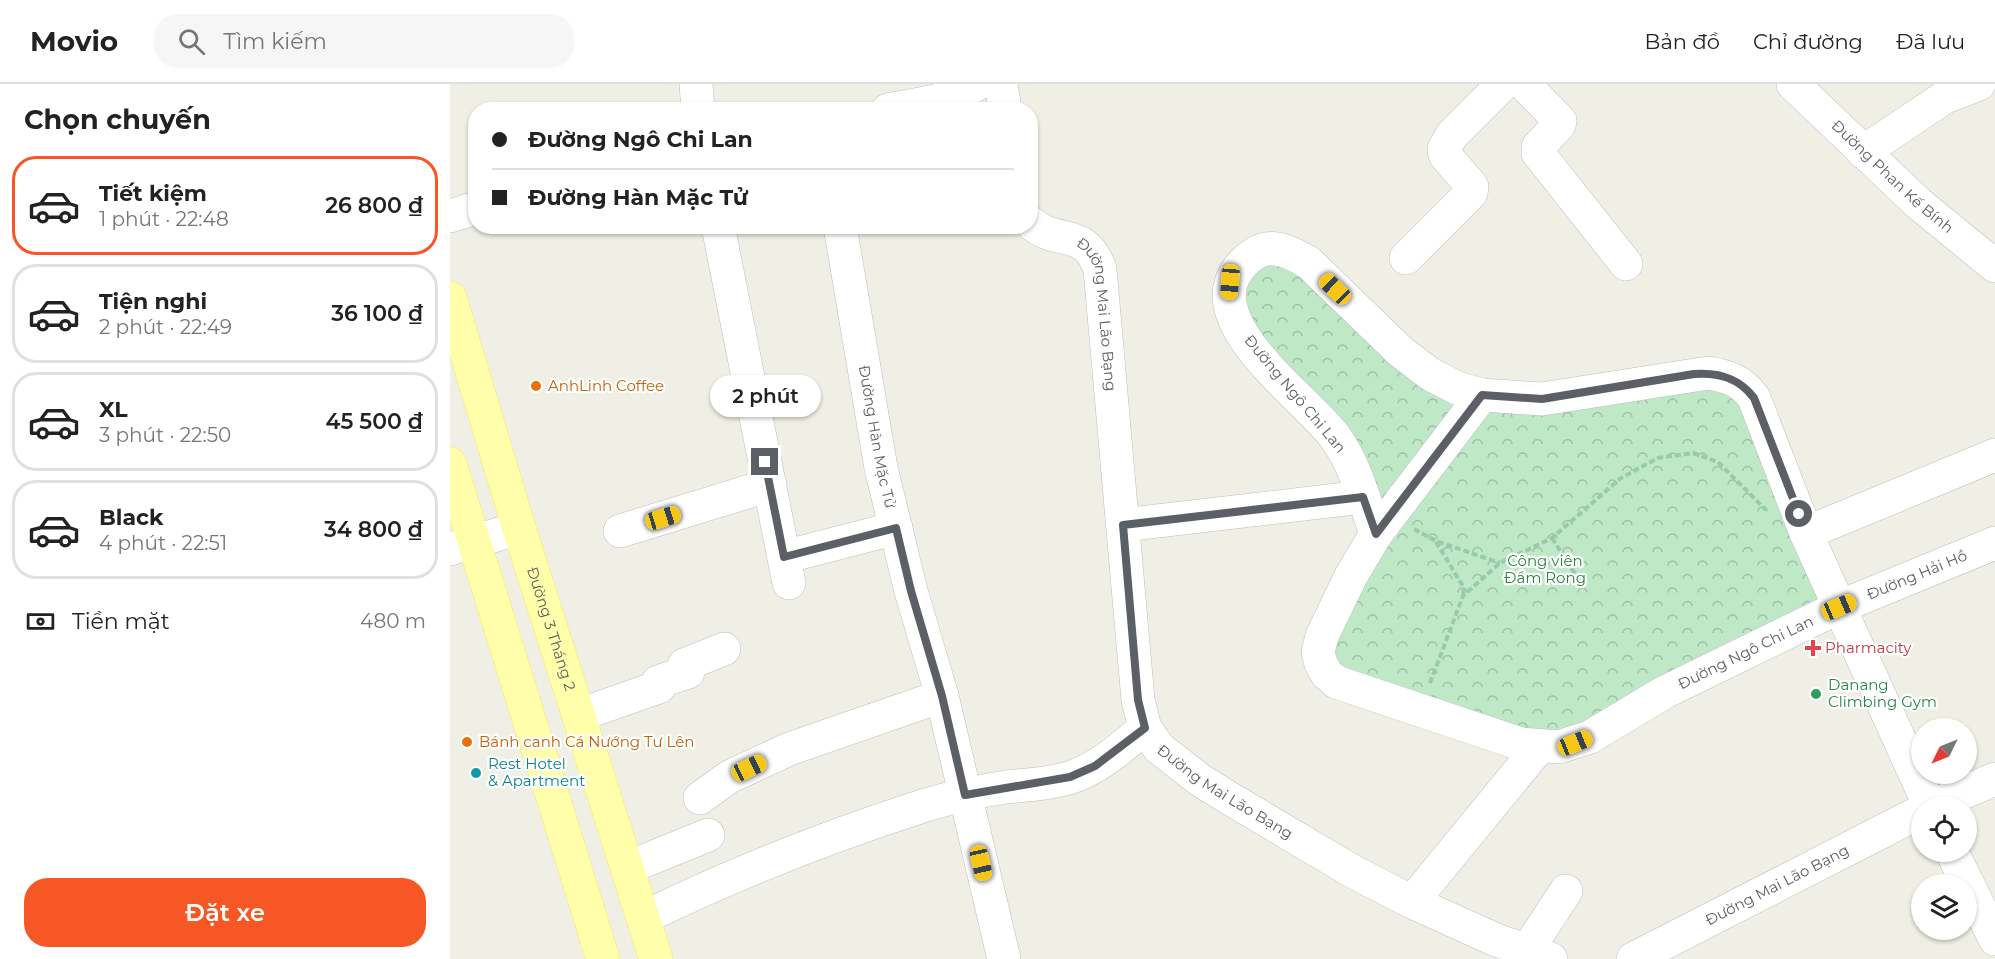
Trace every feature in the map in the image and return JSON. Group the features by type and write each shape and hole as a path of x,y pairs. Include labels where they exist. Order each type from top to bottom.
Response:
{"main road":[{"name":"Đường 3 Tháng 2","path":"450,298 519,528 656,959"},
{"path":"450,464 462,545 603,959"}],"street":[{"path":"696,84 697,102"},
{"path":"945,102 977,84"},
{"path":"1001,84 1004,102"},
{"path":"1406,258 1471,193 1470,184 1445,155 1443,149 1452,135 1503,84"},
{"path":"1524,84 1560,121 1559,125 1538,147 1538,153 1626,264"},
{"name":"Đường Phan Kế Bính","path":"1793,84 1918,203 1995,266"},
{"path":"1863,152 1945,97 1979,84"},
{"path":"450,216 468,210"},
{"name":"Đường Mai Lão Bạng","path":"1038,227 1049,234 1081,242 1096,258 1101,269 1138,700 1145,728 1159,748 1200,780 1352,872 1412,902 1491,949 1539,955"},
{"path":"720,234 786,570 896,528"},
{"name":"Đường Hàn Mặc Tử","path":"841,234 881,468 911,591 942,696 965,795 994,957"},
{"name":"Đường Ngô Chi Lan","path":"1376,534 1347,455 1333,435 1277,377 1247,341 1233,317 1229,300 1230,282 1238,269 1251,256 1262,250 1275,248 1294,254 1309,263 1400,351 1430,374 1457,388 1482,395 1542,399 1708,373 1737,381 1754,398 1806,533 1839,607 1665,692 1590,737 1559,747 1521,744 1336,682 1321,664 1318,652 1322,636 1351,576 1376,534 1482,395"},
{"path":"1806,533 1995,455"},
{"path":"620,531 770,485"},
{"path":"1123,525 1363,497"},
{"path":"462,545 519,528"},
{"name":"Đường Hải Hồ","path":"1839,607 1995,543"},
{"path":"1839,607 1925,796"},
{"path":"579,715 659,687 658,682 688,672 684,665 724,649"},
{"path":"700,798 729,777 789,749 942,696"},
{"path":"643,918 720,881 841,834 929,804 965,795 1070,777 1095,766 1145,728"},
{"path":"1412,902 1539,747"},
{"path":"1956,796 1995,779"},
{"name":"Đường Mai Lão Bạng","path":"1633,959 1911,817"},
{"path":"627,867 708,835"},
{"path":"1957,862 1995,939"},
{"path":"1539,955 1566,891"}],"path":[{"path":"1463,596 1500,563 1552,538 1621,478 1658,458 1694,453 1718,462 1766,511"},
{"path":"1552,538 1581,583"},
{"path":"1429,685 1464,588 1436,542 1500,563"}],"green space":[{"name":"Công viên Đầm Rong","path":"1275,248 1482,395 1694,374 1754,398 1839,607 1539,747 1327,674 1318,652 1376,533 1363,497 1247,341 1230,282"}],"place":[{"name":"AnhLinh Coffee","path":"536,386"},
{"name":"Pharmacity","path":"1813,648"},
{"name":"Danang Climbing Gym","path":"1816,694"},
{"name":"Bánh canh Cá Nướng Tư Lên","path":"467,742"},
{"name":"Rest Hotel & Apartment","path":"476,773"}],"route":[{"path":"765,462 784,557 896,528 911,591 942,696 965,795 1041,784 1070,777 1095,766 1145,728 1138,700 1123,525 1363,497 1376,534 1482,395 1542,399 1694,374 1708,373 1724,376 1737,381 1754,398 1799,514"}]}
